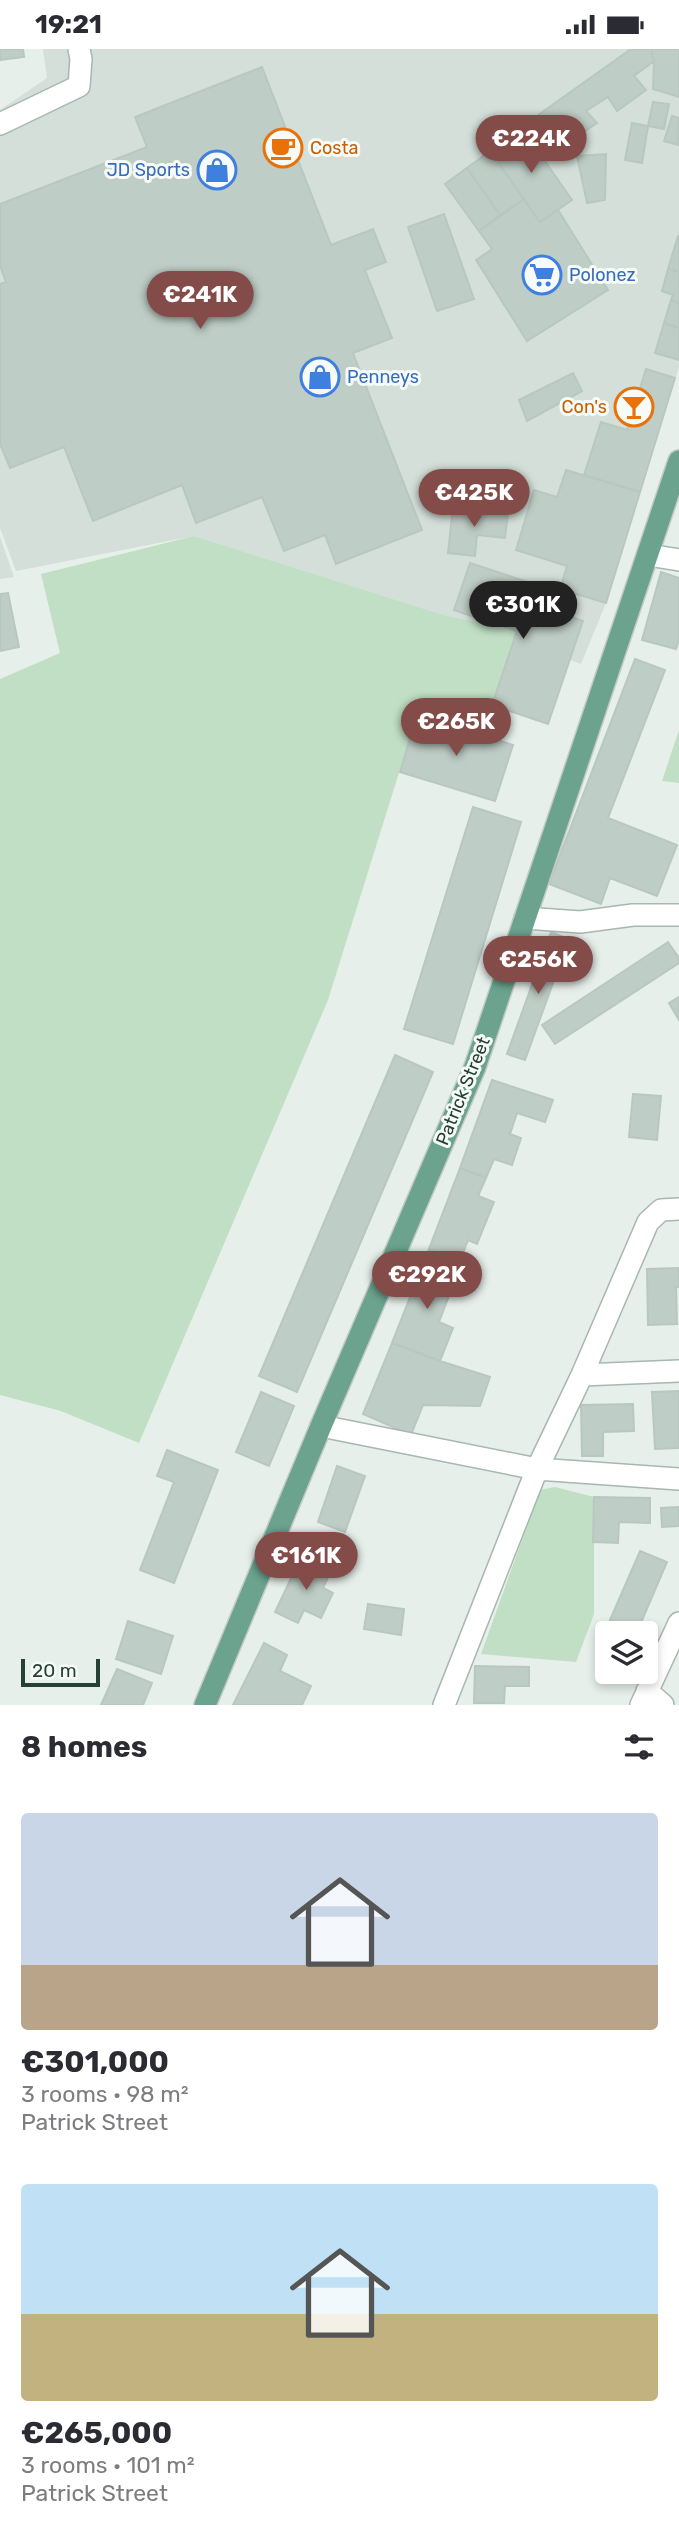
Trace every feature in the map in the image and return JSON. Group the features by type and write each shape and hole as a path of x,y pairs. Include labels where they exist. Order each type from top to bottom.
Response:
{"main road":[{"name":"Patrick Street","path":"205,1705 475,1067 679,461"}],"street":[{"path":"0,124 79,86 79,49"},
{"path":"648,555 679,560"},
{"path":"525,918 580,922 632,915 679,915"},
{"path":"444,1705 537,1469 582,1375 648,1223 662,1210 679,1209"},
{"path":"582,1375 679,1371"},
{"path":"321,1426 537,1469 679,1479"},
{"path":"650,1700 679,1623"}],"shaded area":[{"path":"43,49 679,49 679,367 606,603 581,664 447,616 194,536 16,571 0,528 0,110 47,78"},
{"path":"0,537 14,577 0,579"}],"green space":[{"path":"194,536 447,616 517,631 492,705 417,715 328,1000 139,1443 61,1411 0,1395 0,679 60,653 41,574"},
{"path":"679,730 679,783 662,781"},
{"path":"555,1487 594,1497 594,1614 576,1662 481,1654 540,1490"}],"building":[{"path":"0,49 23,49 24,57 0,60"},
{"path":"631,49 651,49 654,61 634,76 646,90 617,111 608,97 586,111 597,123 560,148 549,131 540,140 527,123"},
{"path":"651,49 679,49 679,97 653,89 654,61"},
{"path":"262,67 331,245 373,229 386,262 365,270 392,338 353,353 422,530 336,564 325,535 284,551 262,497 196,523 182,485 93,521 64,447 10,468 0,444 0,284 6,282 0,266 0,204 147,147 135,117"},
{"path":"653,102 669,104 664,129 648,126"},
{"path":"672,116 679,118 678,145 664,141"},
{"path":"632,123 648,126 642,163 625,160"},
{"path":"522,128 572,200 540,222 490,151"},
{"path":"490,151 524,199 500,215 467,168"},
{"path":"606,154 605,200 587,203 577,156"},
{"path":"467,168 500,215 479,231 445,184"},
{"name":"Polonez","path":"524,199 540,222 558,210 608,290 527,341 476,260 492,249 479,231"},
{"path":"444,214 474,299 437,311 408,227"},
{"path":"679,236 679,272 668,269"},
{"path":"668,269 679,272 679,303 671,300 673,295 662,291"},
{"path":"671,300 679,303 679,328 664,323"},
{"path":"664,323 679,328 679,360 655,353"},
{"path":"646,369 675,378 640,492 584,475 601,422 627,430"},
{"path":"573,373 582,391 527,421 519,400"},
{"path":"566,470 640,492 606,603 560,589 567,566 516,550 534,490 557,497"},
{"path":"453,507 508,513 505,538 477,535 475,556 448,553"},
{"path":"470,563 534,584 527,602 583,621 548,724 492,705 517,631 454,610"},
{"path":"661,572 679,578 679,640 676,649 642,640"},
{"path":"8,593 19,647 0,651 0,594"},
{"path":"635,659 665,670 608,818 677,845 657,896 610,878 601,904 549,884"},
{"path":"417,715 513,745 495,801 400,772"},
{"path":"473,807 521,822 453,1044 404,1029"},
{"path":"551,932 569,939 525,1060 507,1054"},
{"path":"668,942 679,958 679,963 555,1044 542,1025"},
{"path":"679,997 679,1020 669,1003"},
{"path":"395,1055 433,1072 297,1392 259,1376"},
{"path":"492,1080 553,1100 545,1122 517,1113 510,1134 521,1138 512,1165 494,1159 486,1178 460,1168"},
{"path":"633,1094 661,1096 657,1140 629,1137"},
{"path":"460,1168 486,1178 478,1196 494,1202 477,1244 468,1240 460,1261 429,1249"},
{"path":"429,1249 446,1256 439,1274 455,1280 439,1322 453,1328 440,1361 392,1343"},
{"path":"679,1268 679,1287 676,1287 677,1324 648,1325 647,1269"},
{"path":"392,1343 490,1377 480,1406 423,1405 411,1435 363,1414"},
{"path":"679,1391 679,1448 655,1449 652,1392"},
{"path":"261,1392 294,1406 269,1466 236,1452"},
{"path":"633,1404 634,1431 603,1432 603,1456 582,1456 581,1405"},
{"path":"167,1450 218,1470 174,1583 140,1570 174,1482 157,1476"},
{"path":"337,1466 365,1476 345,1532 318,1522"},
{"path":"594,1497 650,1498 650,1523 619,1522 618,1543 593,1542"},
{"path":"679,1507 679,1526 662,1527 661,1508"},
{"path":"640,1551 667,1562 642,1621 610,1620"},
{"path":"301,1557 331,1571 323,1588 333,1593 321,1618 304,1610 298,1623 275,1612"},
{"path":"368,1604 404,1609 401,1635 364,1629"},
{"path":"128,1621 173,1636 161,1674 116,1659"},
{"path":"264,1643 287,1655 280,1671 311,1686 302,1705 233,1705"},
{"path":"475,1666 529,1667 529,1686 505,1686 504,1703 474,1703"},
{"path":"117,1669 152,1683 143,1705 101,1705"}],"place":[{"name":"Costa","path":"283,148"},
{"name":"JD Sports","path":"217,170"},
{"name":"Polonez","path":"542,275"},
{"name":"Penneys","path":"320,377"},
{"name":"Con's","path":"634,407"}]}
